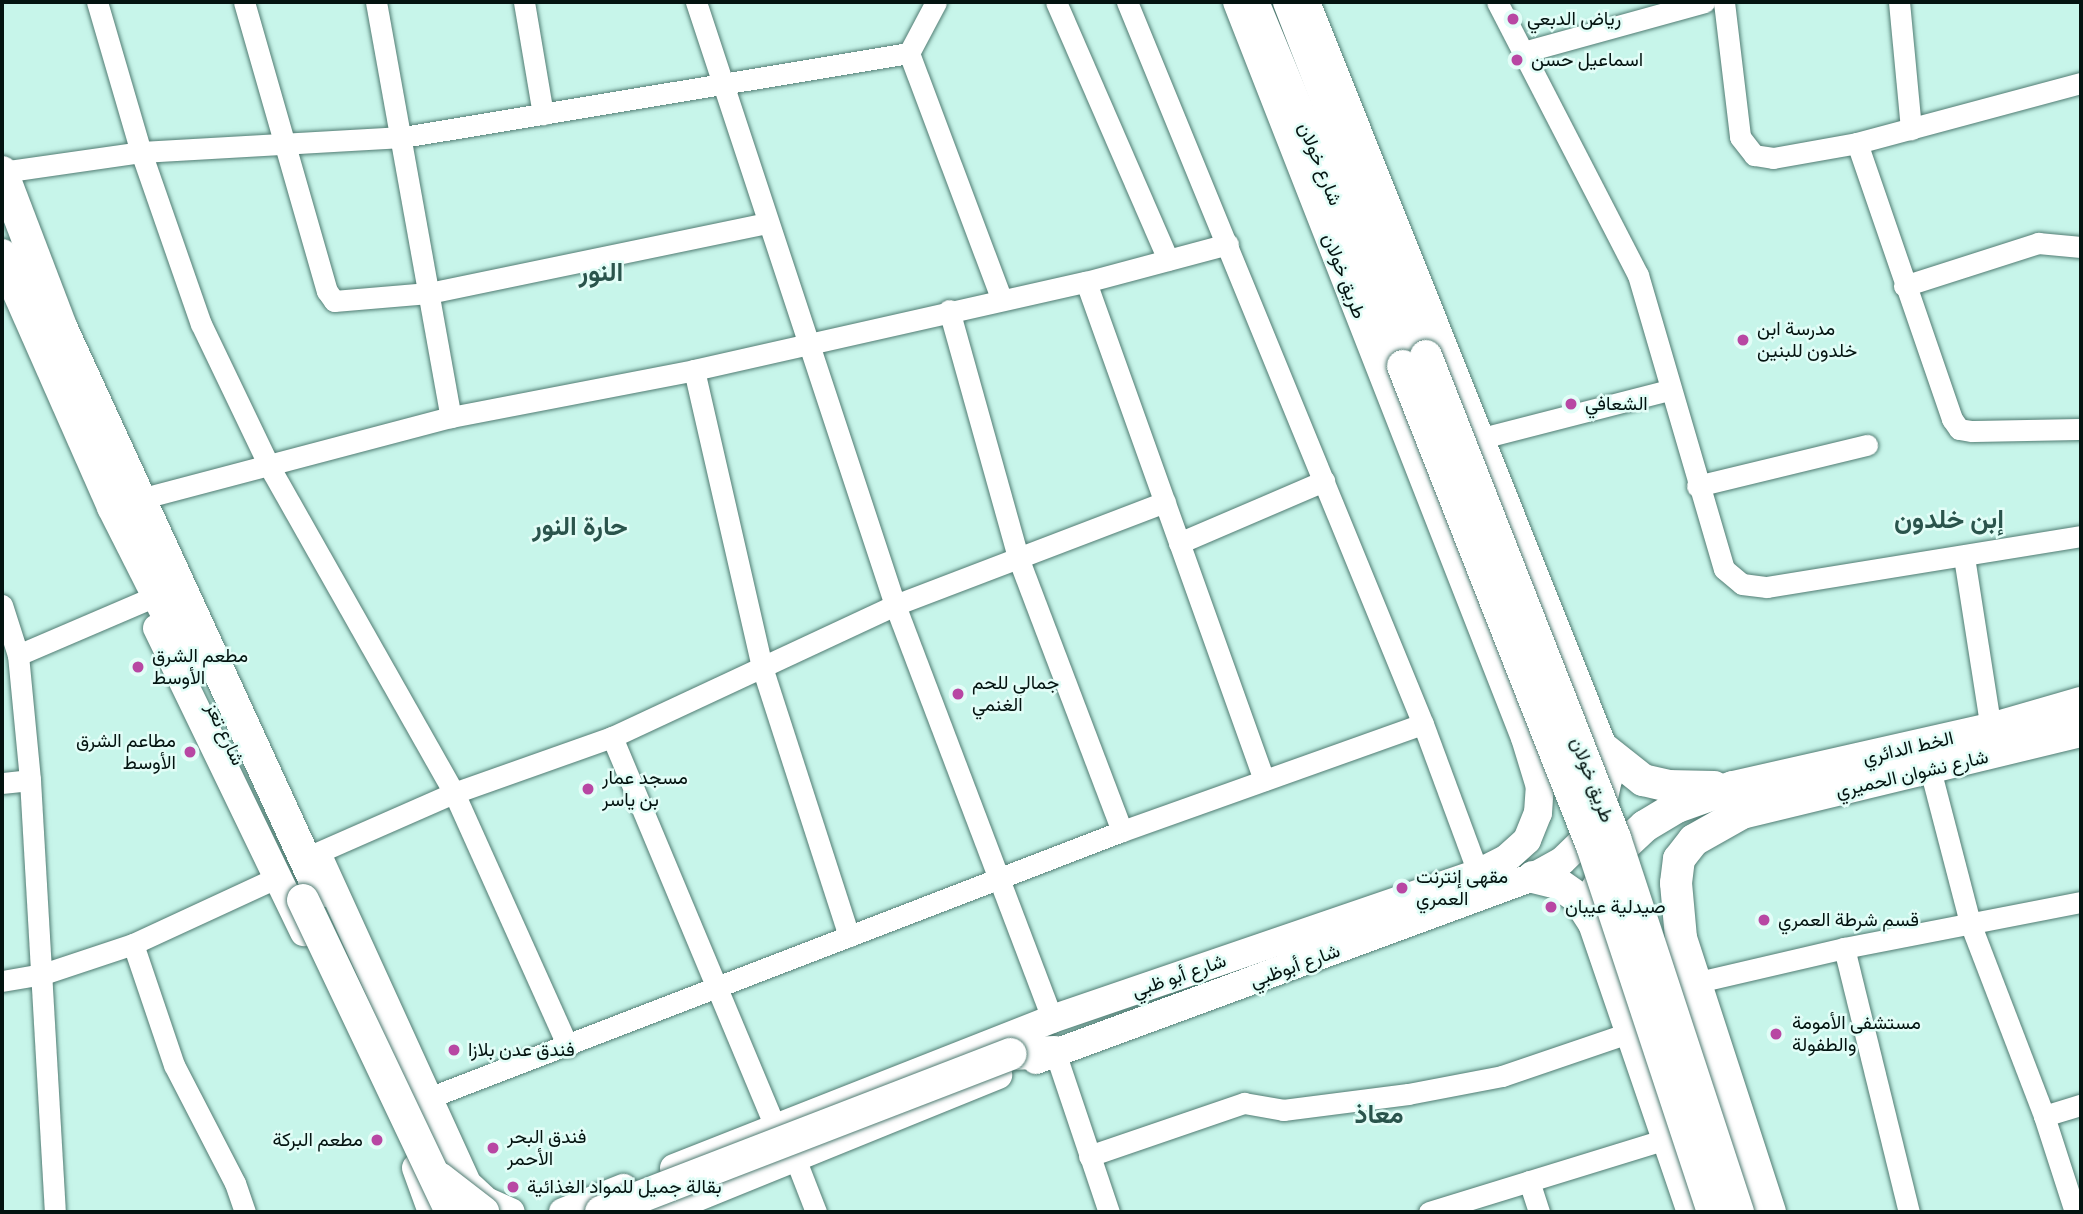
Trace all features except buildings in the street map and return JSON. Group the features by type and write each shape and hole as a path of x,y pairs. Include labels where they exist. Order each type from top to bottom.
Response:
{"main road":[{"name":"طريق خولان","path":"1237,2 1525,738 1541,787"},
{"name":"شارع خولان","path":"1253,2 1414,361"},
{"name":"شارع خولان","path":"1289,2 1414,361"},
{"name":"طريق خولان","path":"1306,2 1604,749 1608,780 1601,812 1585,839 1562,862 1533,877"},
{"name":"شارع تعز","path":"2,172 157,588 311,896"},
{"name":"شارع تعز","path":"2,255 127,503 212,654 423,1165 451,1212"},
{"name":"طريق خولان","path":"1414,361 1592,846 1713,1212"},
{"name":"طريق خولان","path":"1414,361 1615,838 1738,1212"},
{"path":"127,503 144,601 278,877 423,1165 429,1172 443,1169 452,1158 452,1143"},
{"path":"212,654 277,768 431,1097 478,1204"},
{"name":"الخط الدائري","path":"1737,800 2081,703"},
{"path":"1525,738 1591,715"},
{"name":"شارع نشوان الحميري","path":"1737,800 1930,769 2081,731"},
{"path":"1604,749 1643,780 1737,800"},
{"name":"شارع أبو ظبي","path":"563,1212 1052,1019 1450,897 1478,873 1506,859 1527,840 1538,813 1541,787"},
{"path":"1594,922 1597,888 1614,855 1645,826 1677,807 1737,800"},
{"path":"1737,800 1694,840 1679,859 1676,883 1681,938 1770,1212"},
{"path":"1533,877 1557,883 1577,897 1594,922 1693,1212"},
{"name":"شارع أبوظبي","path":"661,1212 1055,1052 1450,897 1533,877"},
{"path":"1618,993 1692,976"},
{"path":"601,1212 1011,1054 1055,1052"},
{"path":"423,1165 460,1198 478,1204 486,1201 511,1212"},
{"path":"423,1165 432,1212"},
{"path":"638,1212 631,1196 641,1181"}],"street":[{"path":"97,2 141,152 201,324 269,466 454,793 568,1047"},
{"path":"244,2 327,290 334,301 429,293 767,223"},
{"path":"376,2 403,136 451,418"},
{"path":"524,2 543,114"},
{"path":"696,2 895,605 1052,1019"},
{"path":"936,2 909,53 1001,298"},
{"path":"1056,2 1168,260"},
{"path":"1127,2 1423,723 1478,873"},
{"path":"1497,2 1638,275 1696,486 1724,569 1742,584 1767,587 2081,536"},
{"path":"1523,52 1704,2"},
{"path":"1724,2 1740,137 1754,155 1773,158 1857,143 2081,83"},
{"path":"1899,2 1911,129"},
{"path":"2,172 141,152 403,136 722,86 909,53"},
{"path":"1857,143 1904,286 1952,419 1959,429 2081,429"},
{"path":"1904,286 2038,243 2081,247"},
{"path":"127,503 451,418 694,370 1001,298 1086,282 1228,244"},
{"path":"1086,282 1264,780"},
{"path":"949,310 1019,560 1122,831"},
{"path":"694,370 762,667 849,936"},
{"path":"1482,438 1670,390"},
{"path":"1696,486 1867,445"},
{"path":"1179,543 1325,481"},
{"path":"317,853 454,793 612,737 895,605 1019,560 1165,502"},
{"path":"1964,557 1992,729"},
{"path":"18,655 144,601"},
{"path":"2,605 18,655 30,780 55,1212"},
{"path":"431,1097 568,1047 1122,831 1423,723"},
{"path":"612,737 775,1127"},
{"path":"1930,769 1970,923 2044,1116 2075,1212"},
{"path":"2,783 30,780"},
{"path":"2,981 43,974 133,944 278,877"},
{"path":"1692,976 2081,902"},
{"path":"133,944 174,1065 235,1183 245,1212"},
{"path":"1844,948 1909,1212"},
{"path":"1089,1156 1244,1102 1283,1110 1408,1094 1502,1076 1631,1032"},
{"path":"1055,1052 1109,1212"},
{"path":"2044,1116 2081,1105"},
{"path":"1429,1212 1667,1139"},
{"path":"795,1158 816,1212"},
{"path":"1529,1181 1539,1212"}],"place":[{"name":"رياض الدبعي","path":"1513,19"},
{"name":"اسماعيل حسن","path":"1517,60"},
{"name":"مدرسة ابن خلدون للبنين","path":"1743,340"},
{"name":"الشعافي","path":"1571,404"},
{"name":"مطعم الشرق الأوسط","path":"138,667"},
{"name":"جمالي للحم الغنمي","path":"958,694"},
{"name":"مطاعم الشرق الأوسط","path":"190,752"},
{"name":"مسجد عمار بن ياسر","path":"588,789"},
{"name":"مقهى إنترنت العمري","path":"1402,888"},
{"name":"صيدلية عيبان","path":"1551,907"},
{"name":"قسم شرطة العمري","path":"1764,920"},
{"name":"مستشفى الأمومة والطفولة","path":"1776,1034"},
{"name":"فندق عدن بلازا","path":"454,1050"},
{"name":"مطعم البركة","path":"377,1140"},
{"name":"فندق البحر الأحمر","path":"493,1148"},
{"name":"بقالة جميل للمواد الغذائية","path":"513,1187"}],"district":[{"name":"النور","path":"601,272"},
{"name":"إبن خلدون","path":"1949,519"},
{"name":"حارة النور","path":"580,526"},
{"name":"معاذ","path":"1379,1114"}]}
